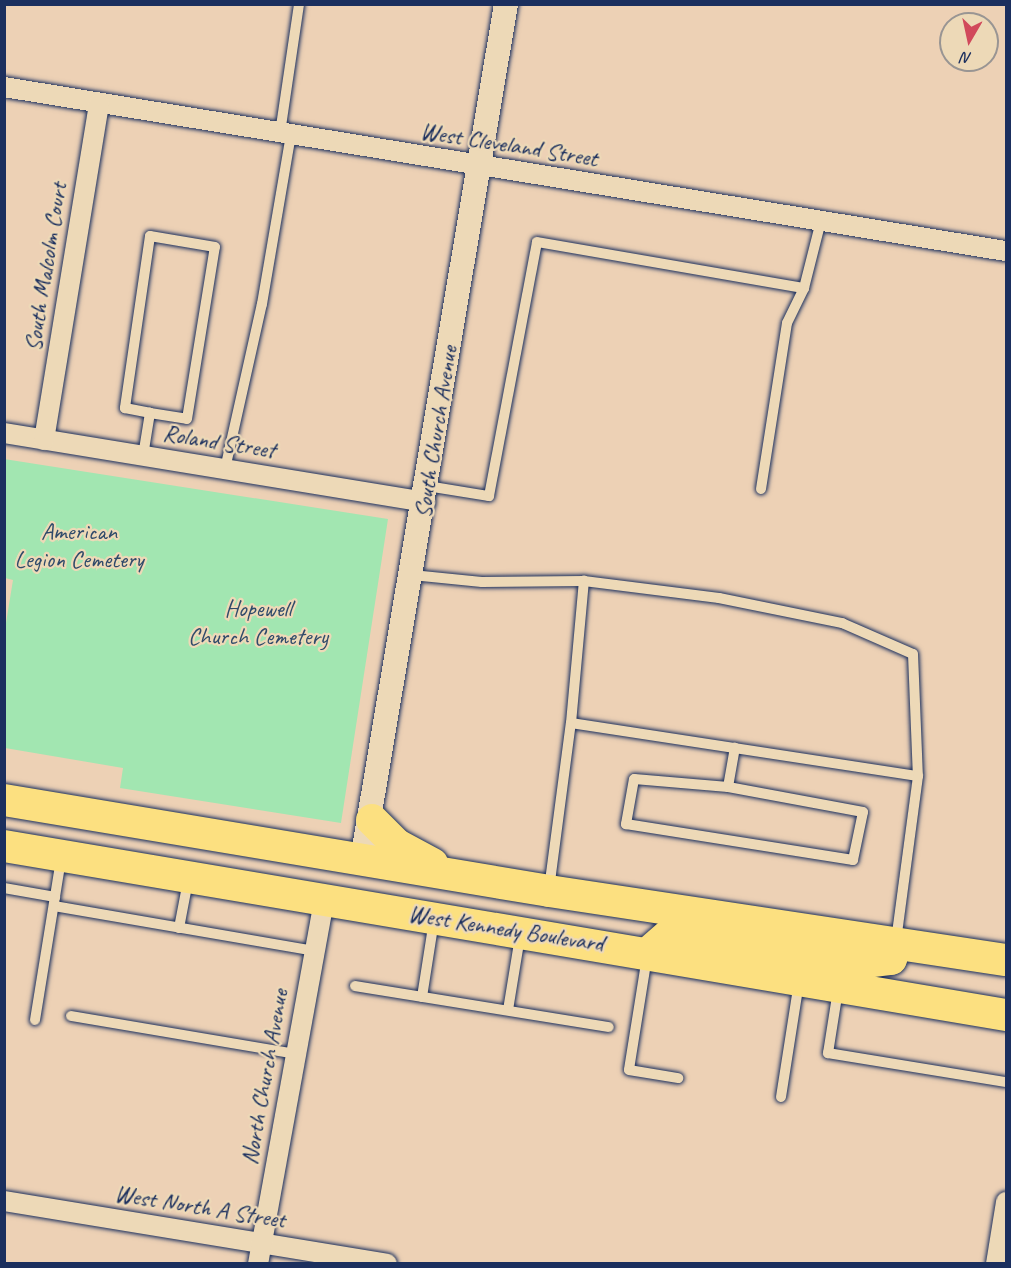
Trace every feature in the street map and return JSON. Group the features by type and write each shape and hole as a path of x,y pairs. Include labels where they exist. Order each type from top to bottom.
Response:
{"main road":[{"name":"West Kennedy Boulevard","path":"4,800 549,891 1006,960"},
{"path":"372,820 397,845 460,876"},
{"name":"West Kennedy Boulevard","path":"4,846 800,978 1006,1015"},
{"path":"324,900 332,888 358,881 544,908 620,902"},
{"path":"648,953 671,933 865,962 891,959 896,944"}],"street":[{"name":"South Church Avenue","path":"362,860 372,820 506,4"},
{"name":"West Cleveland Street","path":"4,87 1006,251"},
{"name":"South Malcolm Court","path":"44,440 99,103"},
{"name":"Roland Street","path":"4,433 225,469 426,494"},
{"name":"North Church Avenue","path":"258,1263 324,900"},
{"name":"West North A Street","path":"4,1202 387,1263"},
{"path":"1000,1252 1006,1202"}],"lane":[{"path":"225,469 262,304 286,134 299,4"},
{"path":"761,489 787,323 804,288 821,221"},
{"path":"150,236 214,247 187,419 150,413 124,408 150,236"},
{"path":"426,494 489,496 537,242 804,288"},
{"path":"143,456 150,413"},
{"path":"412,576 482,582 584,581 719,598 843,623 913,654 918,776 896,944"},
{"path":"549,891 571,723 584,581"},
{"path":"571,723 918,776"},
{"path":"728,787 735,748"},
{"path":"634,779 728,787 863,812 854,860 626,824 634,779"},
{"path":"35,1020 62,856"},
{"path":"179,928 188,877"},
{"path":"4,888 179,928 314,951"},
{"path":"422,997 435,917"},
{"path":"508,1010 520,931"},
{"path":"648,953 629,1070 678,1078"},
{"path":"780,1097 800,978"},
{"path":"839,985 828,1053 1006,1082"},
{"path":"356,986 609,1027"},
{"path":"71,1016 296,1054"}],"green space":[{"name":"Hopewell Church Cemetery","path":"4,459 388,519 341,823 120,788 123,768 5,748 5,629 13,580 5,578"}],"park label":[{"name":"American Legion Cemetery","path":"79,546"}]}
